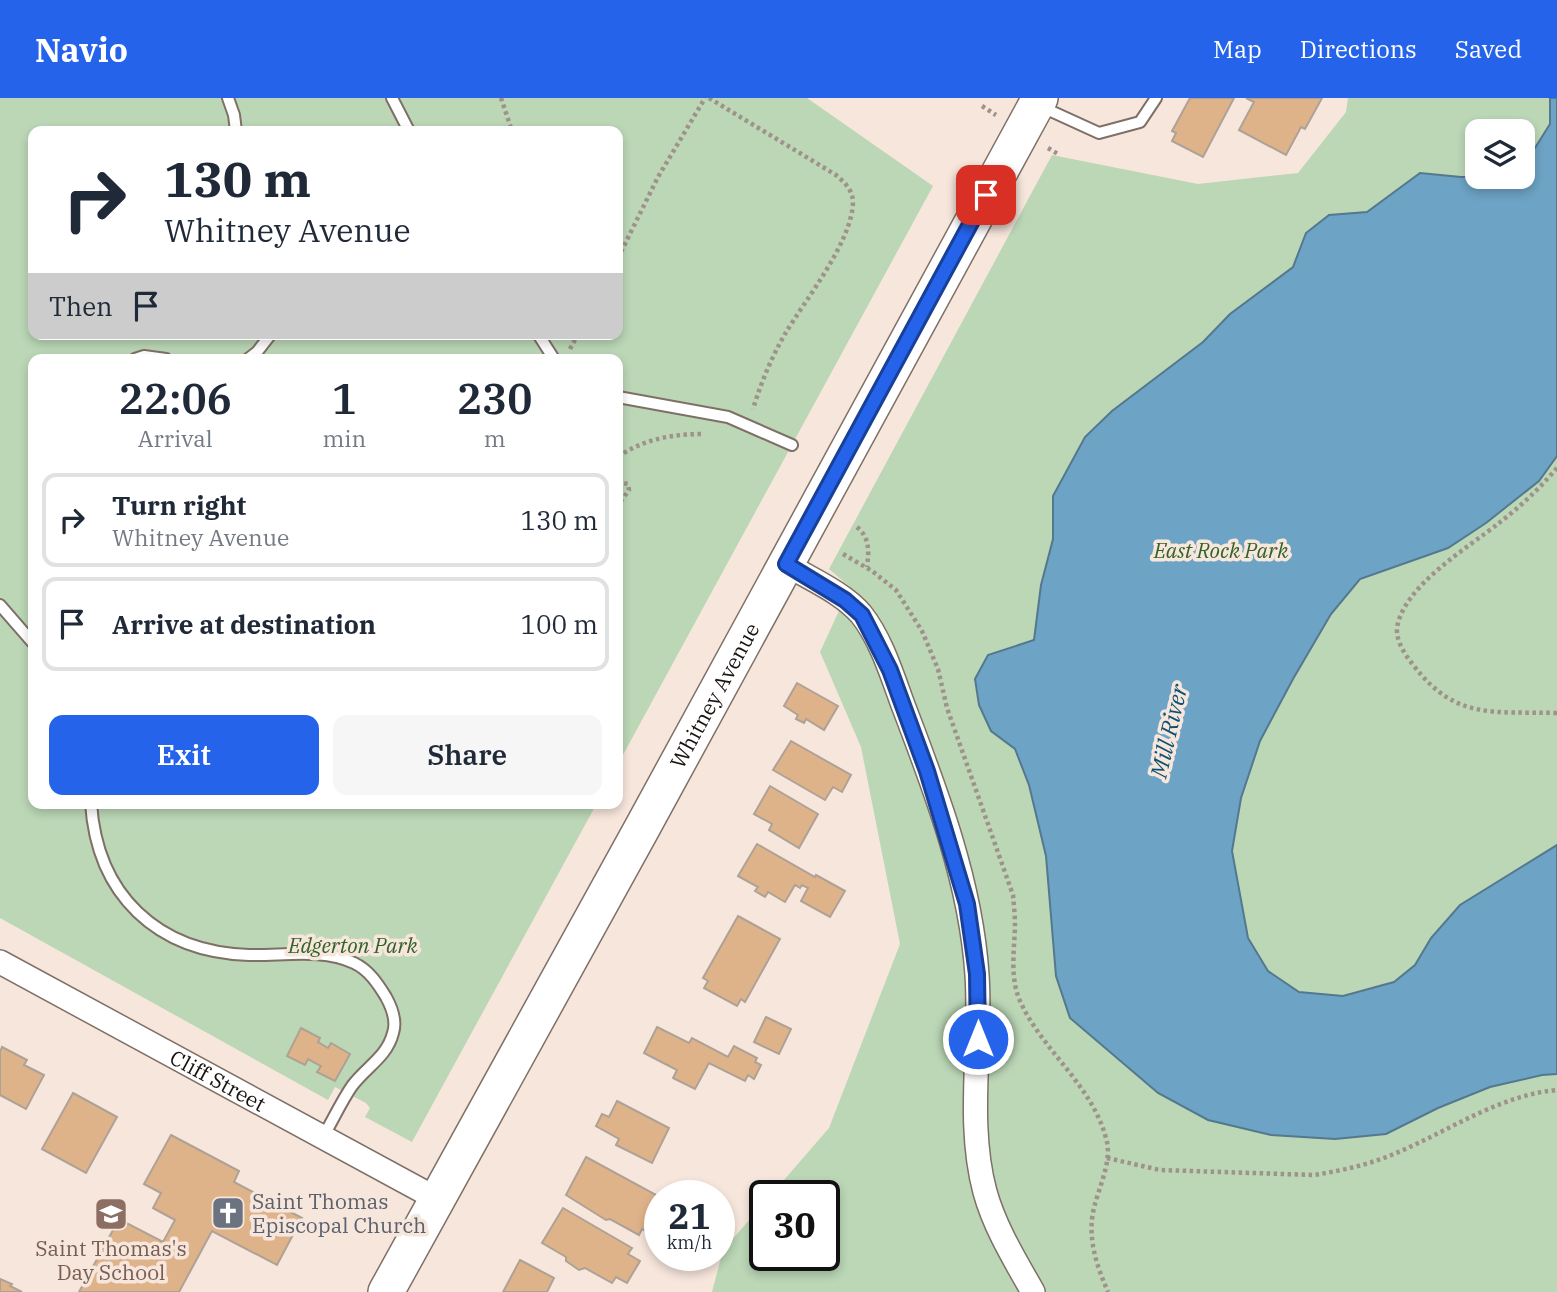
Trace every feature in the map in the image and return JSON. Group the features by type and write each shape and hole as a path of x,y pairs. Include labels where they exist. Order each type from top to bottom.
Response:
{"main road":[{"name":"Whitney Avenue","path":"386,1292 1038,101"}],"street":[{"path":"786,564 845,600 862,615 890,670 921,752 957,867 973,939 978,1015 978,1137 985,1189 998,1227 1033,1292"},
{"name":"Cliff Street","path":"0,962 437,1199"}],"lane":[{"path":"228,98 235,126"},
{"path":"392,98 407,126"},
{"path":"1038,101 1073,123 1098,133 1140,122 1156,98"},
{"path":"254,354 266,340"},
{"path":"623,398 708,412 748,425 792,445"},
{"path":"0,605 28,637"},
{"path":"92,809 93,824 106,869 119,892 136,912 161,930 191,946 217,951 248,955 332,957 354,963 369,974 381,988 394,1016 395,1028 390,1042 384,1054 351,1087 323,1137"}],"path":[{"path":"501,98 510,126"},
{"path":"623,248 658,177 707,98 836,175 849,186 853,200 840,246 772,357 748,425 743,431 668,436 633,446 623,453"},
{"path":"1557,468 1501,522 1426,580 1399,618 1397,631 1400,646 1411,663 1428,684 1448,700 1475,710 1557,713"},
{"path":"623,482 628,484 629,490 623,498"},
{"path":"857,527 868,544 867,567"},
{"path":"843,554 867,567 895,590 922,631 938,670 947,709 1013,895 1013,969 1018,994 1032,1022 1098,1115 1108,1145 1093,1208 1091,1242 1098,1270 1108,1292"},
{"path":"1107,1158 1160,1170 1314,1175 1373,1162 1510,1101 1557,1090"}],"green space":[{"name":"Edgerton Park","path":"0,98 807,98 933,186 623,755 623,354 28,354 28,809 594,809 412,1142 365,1117 370,1108 366,1103 335,1087 328,1100 0,918"},
{"name":"East Rock Park","path":"1348,98 1550,98 1550,124 1557,131 1557,1292 712,1292 718,1271 735,1271 735,1236 749,1220 749,1271 840,1271 840,1180 784,1180 829,1128 900,944 861,747 820,652 850,587 829,569 1052,155 1198,184 1298,173 1346,112"}],"water":[{"name":"Mill River","path":"1550,98 1557,98 1557,456 1539,481 1486,523 1448,548 1360,579 1331,614 1260,741 1241,798 1232,851 1248,938 1268,971 1299,992 1343,996 1394,982 1415,965 1431,938 1460,905 1557,845 1557,1074 1490,1087 1438,1108 1386,1134 1335,1139 1271,1135 1208,1120 1158,1093 1070,1018 1056,976 1046,856 1029,785 1015,749 991,731 979,705 975,679 988,655 1034,640 1041,585 1053,539 1053,496 1085,437 1112,411 1203,342 1230,314 1293,267 1306,233 1329,215 1367,212 1420,173 1465,177 1465,189 1535,189 1535,148 1550,124"}],"building":[{"path":"1190,98 1234,98 1203,157 1172,141 1176,133 1172,131"},
{"path":"1246,98 1322,98 1305,129 1301,127 1286,155 1239,130 1254,102"},
{"path":"797,683 838,706 824,730 806,719 804,723 796,719 798,715 784,706"},
{"path":"791,741 851,775 842,792 833,787 825,800 773,770"},
{"path":"770,786 818,814 799,848 769,830 772,824 754,814"},
{"path":"757,844 845,891 830,917 801,901 808,888 802,885 800,888 795,885 785,902 768,892 765,897 755,891 758,887 738,876"},
{"path":"738,916 780,939 745,1002 741,999 737,1006 704,988 708,981 703,978"},
{"path":"766,1017 791,1029 779,1054 754,1042"},
{"path":"657,1027 689,1043 692,1038 728,1057 734,1046 757,1058 755,1062 761,1065 754,1079 748,1075 745,1081 709,1063 695,1089 673,1078 677,1070 644,1053"},
{"path":"301,1028 320,1038 318,1042 328,1048 331,1043 350,1054 335,1081 317,1072 321,1066 308,1059 305,1065 287,1056"},
{"path":"2,1047 27,1060 24,1065 44,1075 26,1109 0,1095"},
{"path":"73,1093 117,1117 86,1173 42,1149"},
{"path":"617,1101 669,1128 652,1163 616,1145 619,1139 596,1126 602,1114 609,1117"},
{"name":"Saint Thomas Episcopal Church","path":"171,1135 239,1171 234,1182 302,1218 277,1265 212,1231 179,1292 79,1292 119,1219 163,1242 175,1220 153,1208 161,1193 144,1184"},
{"path":"586,1157 644,1188 644,1230 642,1229 639,1235 610,1219 606,1220 566,1195"},
{"path":"563,1208 632,1248 628,1254 640,1261 627,1283 616,1277 612,1283 585,1268 579,1270 566,1261 566,1257 542,1243"},
{"path":"520,1260 554,1278 547,1292 503,1292"},
{"path":"0,1279 12,1284 10,1286 22,1292 0,1292"}],"place":[{"name":"Saint Thomas Episcopal Church","path":"228,1213"},
{"name":"Saint Thomas's Day School","path":"111,1214"}],"route":[{"path":"978,1039 977,974 967,904 921,752 890,670 862,615 845,600 786,564 986,195"}]}
